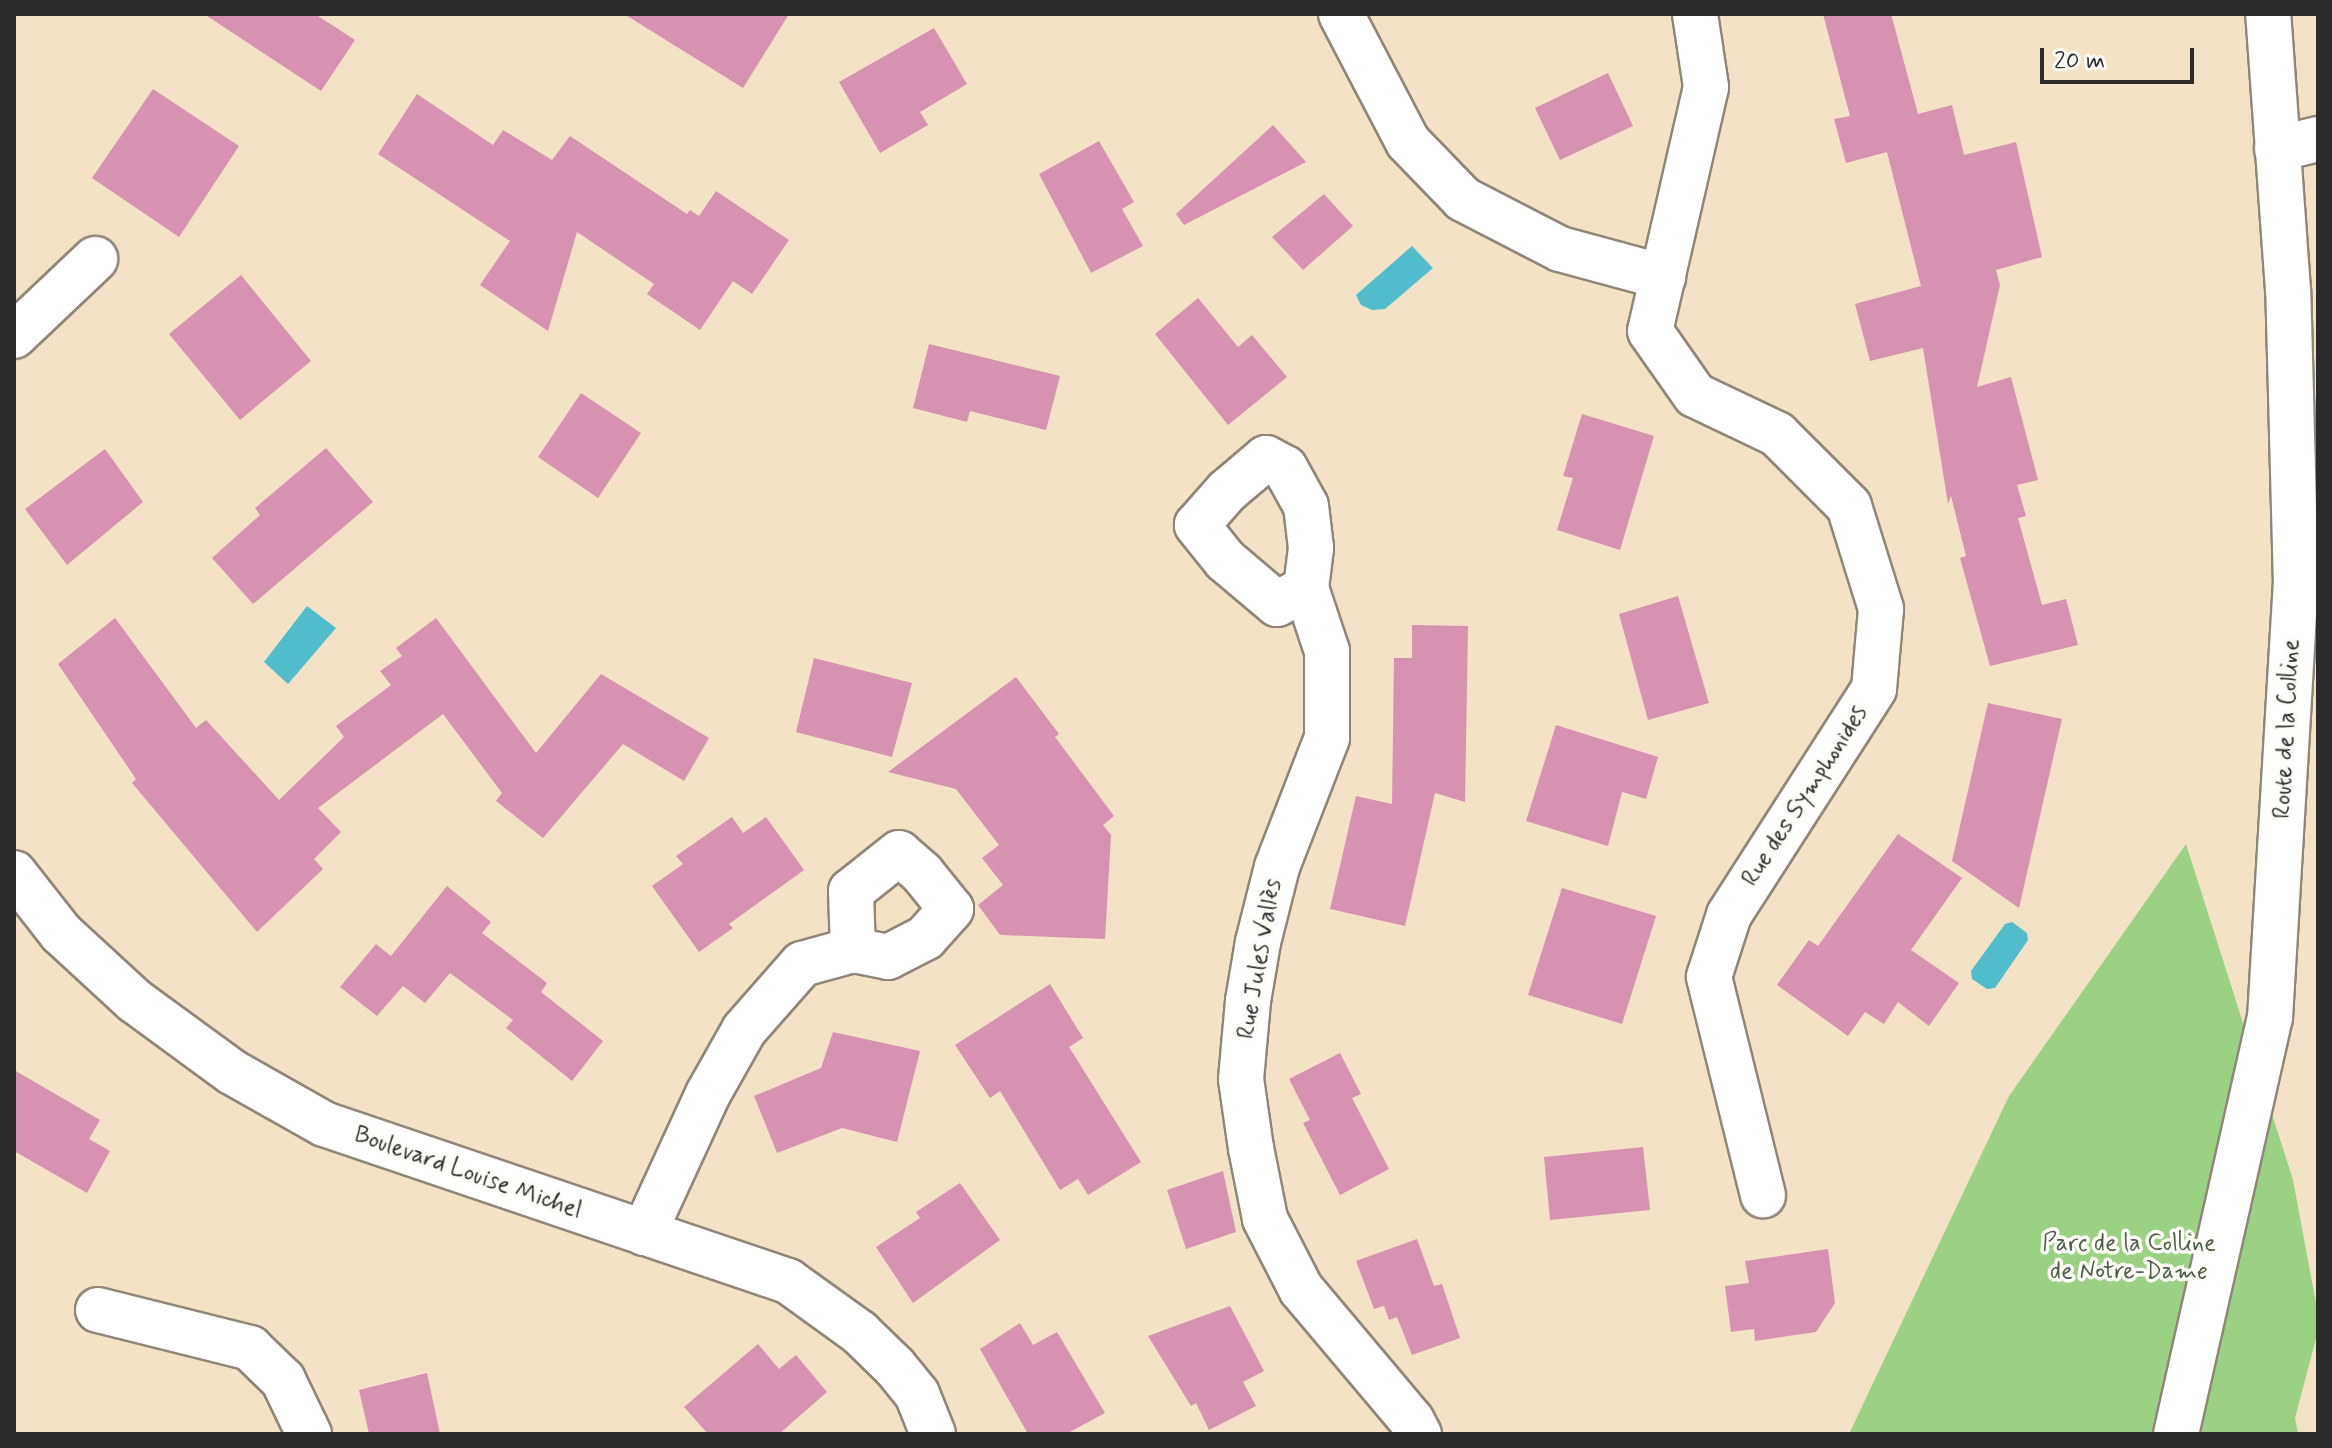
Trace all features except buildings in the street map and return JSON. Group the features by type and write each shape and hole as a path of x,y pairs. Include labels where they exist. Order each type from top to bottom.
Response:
{"street":[{"path":"1341,14 1408,142 1463,199 1560,249 1663,277"},
{"name":"Rue des Symphonides","path":"1695,14 1706,87 1650,331 1695,395 1777,434 1849,506 1881,609 1874,689 1729,915 1709,977 1763,1195"},
{"name":"Route de la Colline","path":"2176,1434 2270,1018 2296,586 2288,290 2298,144 2268,14"},
{"path":"14,336 95,259"},
{"name":"Rue Jules Vallès","path":"1306,588 1327,651 1327,738 1277,867 1258,942 1248,1001 1243,1093 1265,1219 1301,1289 1394,1399 1419,1434"},
{"name":"Boulevard Louise Michel","path":"14,873 61,933 135,1001 232,1072 324,1124 788,1281 859,1332 895,1367 917,1394 932,1424 933,1434"},
{"path":"644,1233 708,1094 744,1030 802,964 853,950"},
{"path":"98,1310 250,1348 283,1380 309,1434"}],"green space":[{"name":"Parc de la Colline de Notre-Dame","path":"2186,844 2293,1180 2318,1314 2318,1331 2295,1418 2298,1434 1849,1434 2009,1096"}],"water":[{"path":"1412,246 1433,268 1385,309 1372,310 1361,305 1356,295"},
{"path":"307,606 336,628 288,684 264,662"},
{"path":"2012,922 2027,933 2028,940 1995,988 1987,989 1972,979 1971,971 2005,924"}]}
